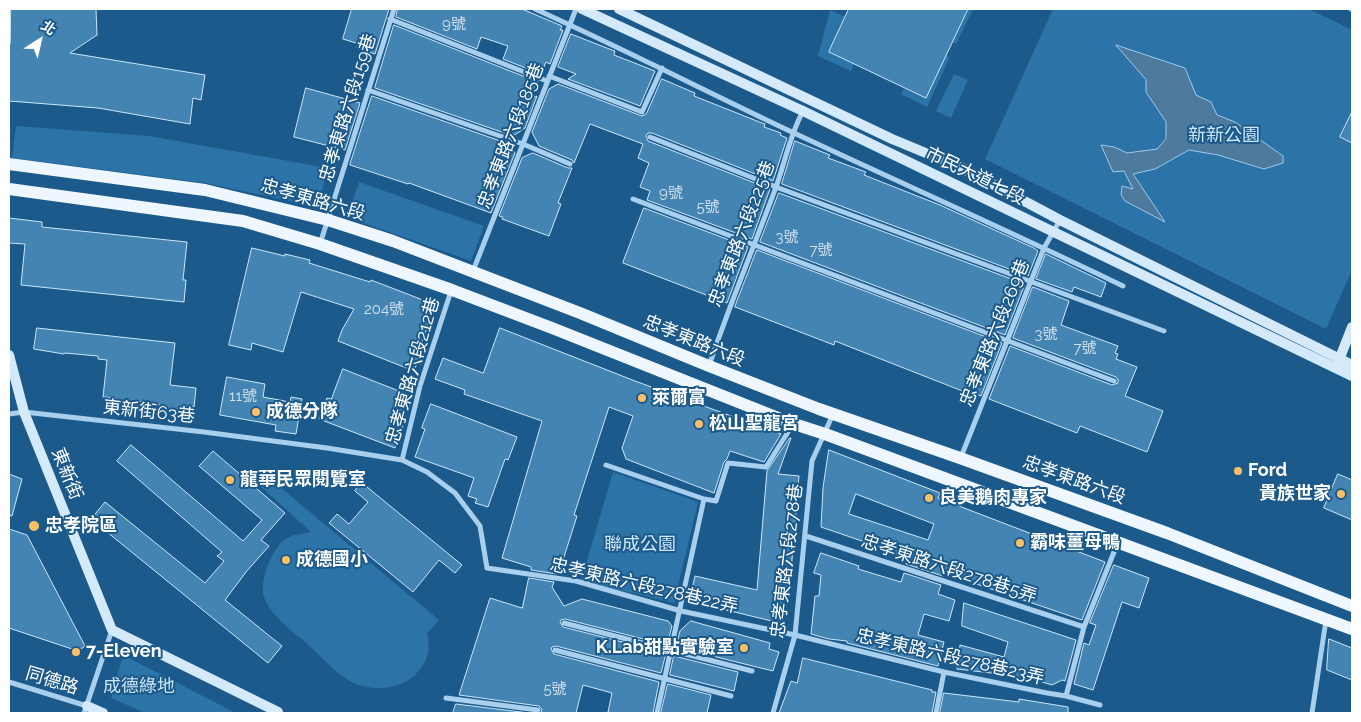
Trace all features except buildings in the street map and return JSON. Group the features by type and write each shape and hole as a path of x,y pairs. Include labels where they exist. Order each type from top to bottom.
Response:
{"main road":[{"name":"忠孝東路六段","path":"9,164 205,190 328,220 393,241 833,414 1168,533 1352,606"},
{"path":"9,189 243,221 320,244 452,290 552,328 791,423 1352,629"}],"street":[{"name":"忠孝東路六段159巷","path":"320,244 394,9"},
{"path":"534,9 662,68 793,133 1123,286"},
{"name":"忠孝東路六段185巷","path":"472,272 576,9"},
{"name":"市民大道七段","path":"582,9 803,111 1352,376"},
{"name":"市民大道七段","path":"619,9 892,139 962,168 1060,220 1352,365"},
{"path":"390,19 642,112 662,68"},
{"path":"368,90 522,144 570,164"},
{"name":"忠孝東路六段225巷","path":"709,366 726,314 776,187 793,133 803,111"},
{"path":"650,137 776,187 886,226 1164,331"},
{"path":"632,199 1114,381"},
{"name":"忠孝東路六段269巷","path":"960,458 1044,248 1060,220"},
{"name":"忠孝東路六段212巷","path":"402,460 420,386 452,290"},
{"path":"1340,360 1352,327"},
{"name":"東新街","path":"9,356 24,412 112,630"},
{"name":"東新街63巷","path":"9,414 24,412 204,432 402,460 427,472 455,493 480,526 487,568"},
{"name":"忠孝東路六段278巷","path":"773,713 795,634 812,461 833,414"},
{"path":"606,465 704,499 716,501 728,463 766,467 788,432 791,423"},
{"path":"658,713 704,499"},
{"name":"忠孝東路六段278巷5弄","path":"806,536 1084,628"},
{"path":"1066,696 1084,628 1118,542"},
{"name":"忠孝東路六段278巷22弄","path":"487,568 576,581 681,611 795,634"},
{"path":"1312,713 1326,619"},
{"path":"564,622 752,671"},
{"path":"103,713 86,710 112,630 280,713"},
{"name":"忠孝東路六段278巷23弄","path":"795,634 944,672 1066,696 1100,705"},
{"path":"555,650 732,696"},
{"path":"936,713 944,672"},
{"name":"同德路","path":"9,682 86,710"},
{"path":"446,698 538,710"}],"green space":[{"path":"968,9 973,9 956,44 952,42"},
{"name":"新新公園","path":"1053,9 1309,9 1352,30 1352,270 1326,329 985,159"},
{"path":"830,10 846,17 829,52 854,64 851,71 818,56"},
{"path":"946,55 950,57 927,107 901,94 904,88 926,98"},
{"path":"954,74 968,80 951,118 936,111"},
{"path":"16,126 149,136 328,168 318,207 205,183 12,158"},
{"path":"359,182 484,226 471,261 347,217"},
{"name":"聯成公園","path":"613,472 698,502 674,603 581,581"},
{"path":"267,476 439,620 427,633 429,645 426,660 409,680 392,687 374,688 364,687 348,680 336,672 271,610 263,591 263,583 270,559 283,541 289,537 311,532 259,485"},
{"name":"成德綠地","path":"123,655 236,713 145,713 111,698"}],"shaded area":[{"path":"1116,45 1185,68 1196,95 1211,102 1217,115 1235,122 1283,156 1283,163 1264,169 1218,155 1189,150 1155,169 1133,174 1165,222 1125,201 1121,195 1122,186 1133,189 1124,171 1113,172 1101,145 1114,147 1127,153 1157,149 1166,139 1166,122 1146,92 1146,80"}],"place":[{"name":"萊爾富","path":"642,398"},
{"name":"成德分隊","path":"256,412"},
{"name":"松山聖龍宮","path":"699,424"},
{"name":"Ford","path":"1238,471"},
{"name":"龍華民眾閱覽室","path":"230,480"},
{"name":"貴族世家","path":"1341,494"},
{"name":"良美鵝肉專家","path":"929,498"},
{"name":"忠孝院區","path":"34,526"},
{"name":"霸味薑母鴨","path":"1020,543"},
{"name":"成德國小","path":"286,560"},
{"name":"K.Lab甜點實驗室","path":"744,648"},
{"name":"7-Eleven","path":"76,652"}]}
